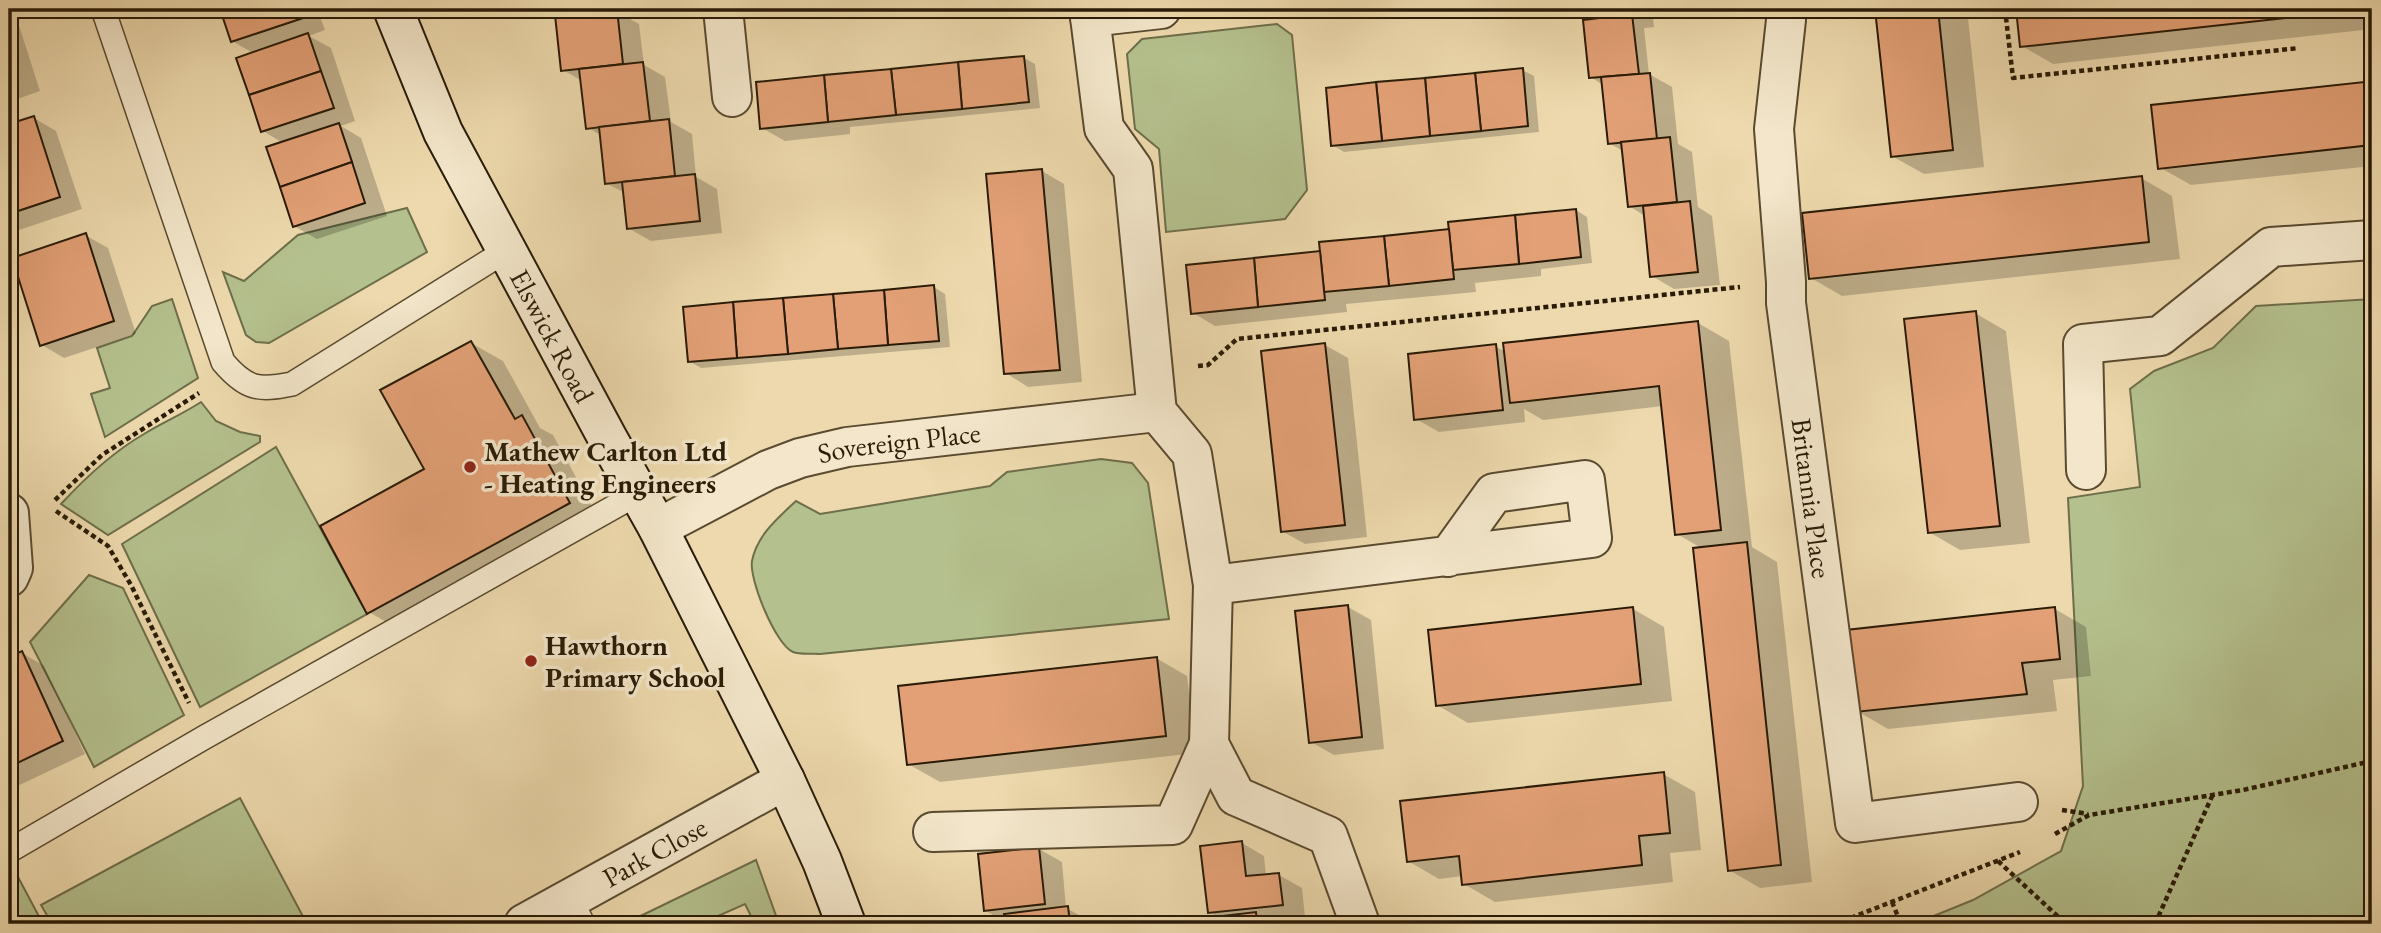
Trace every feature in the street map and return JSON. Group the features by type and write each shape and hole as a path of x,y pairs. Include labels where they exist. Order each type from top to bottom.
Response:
{"street":[{"name":"Elswick Road","path":"393,9 443,132 658,528 785,780 846,924"},
{"path":"723,9 732,97"},
{"path":"933,832 1173,825 1209,744 1213,585 1192,454 1157,412 1133,169 1104,128 1090,13 1161,9"},
{"name":"Britannia Place","path":"1785,9 1774,129 1786,303 1856,823 2018,802"},
{"path":"2086,470 2083,344 2160,335 2271,247 2372,240"},
{"name":"Sovereign Place","path":"658,528 768,470 800,458 846,447 1157,412"},
{"path":"9,513 13,568 9,577"},
{"path":"1213,585 1448,557"},
{"path":"1209,744 1236,796 1328,836 1360,924"},
{"name":"Park Close","path":"524,924 577,912 785,780"}],"lane":[{"path":"103,9 223,362 237,379 257,387 292,384 508,250"},
{"path":"9,851 205,737 639,493"}],"path":[{"path":"2005,9 2013,78 2299,48"},
{"path":"1153,372 1208,365 1237,339 1786,282"},
{"path":"205,737 131,585 108,546 49,506 102,455 198,394 223,362"},
{"path":"2043,841 2089,814 2213,794 2372,761"},
{"path":"2155,924 2213,794"},
{"path":"1835,924 2032,847"},
{"path":"1998,861 2066,924"},
{"path":"1892,902 1901,924"}],"green space":[{"path":"1277,24 1292,35 1307,190 1285,219 1166,232 1159,149 1135,129 1127,54 1142,39"},
{"path":"407,208 427,252 269,343 256,342 246,335 223,272 244,281 298,235"},
{"path":"172,299 198,378 105,437 91,394 110,388 97,348 132,336 152,306"},
{"path":"2372,299 2372,924 1914,924 1973,900 2061,851 2083,786 2068,498 2140,487 2130,389 2154,371 2213,348 2256,306"},
{"path":"201,402 216,421 240,432 260,436 260,442 108,535 61,504 110,457"},
{"path":"276,447 367,614 200,707 122,544"},
{"path":"1101,459 1132,463 1148,483 1169,619 820,654 793,652 786,647 771,624 759,596 752,561 763,535 796,501 820,514 990,486 1007,472"},
{"path":"89,575 123,588 184,715 94,767 30,642"},
{"path":"240,798 307,924 52,924 41,905"},
{"path":"756,860 779,924 755,924 745,904 700,924 624,924"},
{"path":"18,877 43,924 9,924 9,882"}],"building":[{"path":"220,9 300,9 303,18 231,42"},
{"path":"617,9 623,64 561,71 555,15"},
{"path":"1582,9 1632,9 1632,14 1583,20"},
{"path":"1875,9 1938,9 1953,150 1891,157"},
{"path":"2016,9 2350,9 2350,11 2020,47"},
{"path":"1632,14 1639,74 1589,78 1583,20"},
{"path":"308,33 321,71 249,95 236,58"},
{"path":"9,49 18,78 9,82"},
{"path":"1024,56 1029,102 962,109 958,62"},
{"path":"643,62 650,121 586,129 579,69"},
{"path":"958,62 962,109 896,115 891,69"},
{"path":"1523,68 1528,126 1481,131 1475,73"},
{"path":"891,69 896,115 828,122 824,75"},
{"path":"321,71 334,108 261,132 249,95"},
{"path":"1475,73 1481,131 1430,136 1425,78"},
{"path":"1650,73 1657,139 1608,144 1601,77"},
{"path":"824,75 828,122 760,129 756,82"},
{"path":"1425,78 1430,136 1382,141 1376,82"},
{"path":"1376,82 1382,141 1331,146 1326,88"},
{"path":"2364,82 2371,145 2158,169 2151,105"},
{"path":"34,116 60,197 9,214 9,124"},
{"path":"669,119 675,176 605,184 599,127"},
{"path":"339,123 352,162 280,187 266,147"},
{"path":"1670,137 1677,202 1628,207 1621,142"},
{"path":"352,162 365,203 293,227 280,187"},
{"path":"1042,169 1060,370 1004,374 986,174"},
{"path":"695,174 700,221 627,229 622,182"},
{"path":"2142,176 2149,242 1809,279 1802,213"},
{"path":"1690,201 1698,272 1650,277 1643,206"},
{"path":"1576,209 1581,257 1519,264 1515,215"},
{"path":"1515,215 1519,264 1453,270 1448,222"},
{"path":"1449,229 1454,279 1389,286 1384,236"},
{"path":"86,233 114,321 40,346 12,258"},
{"path":"1384,236 1389,286 1324,292 1319,242"},
{"path":"1320,251 1325,300 1258,307 1254,258"},
{"path":"1254,258 1258,307 1191,314 1186,265"},
{"path":"934,285 939,341 888,345 884,290"},
{"path":"884,290 888,345 838,349 833,294"},
{"path":"833,294 838,349 788,354 783,298"},
{"path":"783,298 788,354 737,358 733,302"},
{"path":"733,302 737,358 688,362 683,307"},
{"path":"1976,311 2000,526 1928,533 1904,319"},
{"path":"1698,321 1721,530 1675,535 1659,386 1510,403 1503,343"},
{"path":"471,341 515,419 522,415 570,503 367,614 320,526 424,469 380,390"},
{"path":"1325,343 1345,525 1281,532 1261,351"},
{"path":"1496,344 1503,410 1414,420 1408,354"},
{"path":"1747,542 1781,865 1728,871 1693,548"},
{"path":"1348,605 1362,737 1309,743 1295,611"},
{"path":"1633,607 1641,684 1436,706 1428,630"},
{"path":"2055,607 2060,659 2022,663 2027,694 1855,712 1846,630"},
{"path":"22,651 63,741 9,767 9,657"},
{"path":"1157,657 1166,736 907,765 898,686"},
{"path":"1664,772 1670,833 1639,836 1642,865 1462,885 1459,856 1407,862 1400,801"},
{"path":"1242,841 1246,876 1279,873 1283,905 1208,913 1200,846"},
{"path":"1039,847 1045,904 984,911 978,854"},
{"path":"1068,906 1070,924 1005,924 1004,914"},
{"path":"1256,912 1257,924 1214,924 1213,917"}],"place":[{"name":"Mathew Carlton Ltd - Heating Engineers","path":"470,467"},
{"name":"Hawthorn Primary School","path":"531,661"}]}
